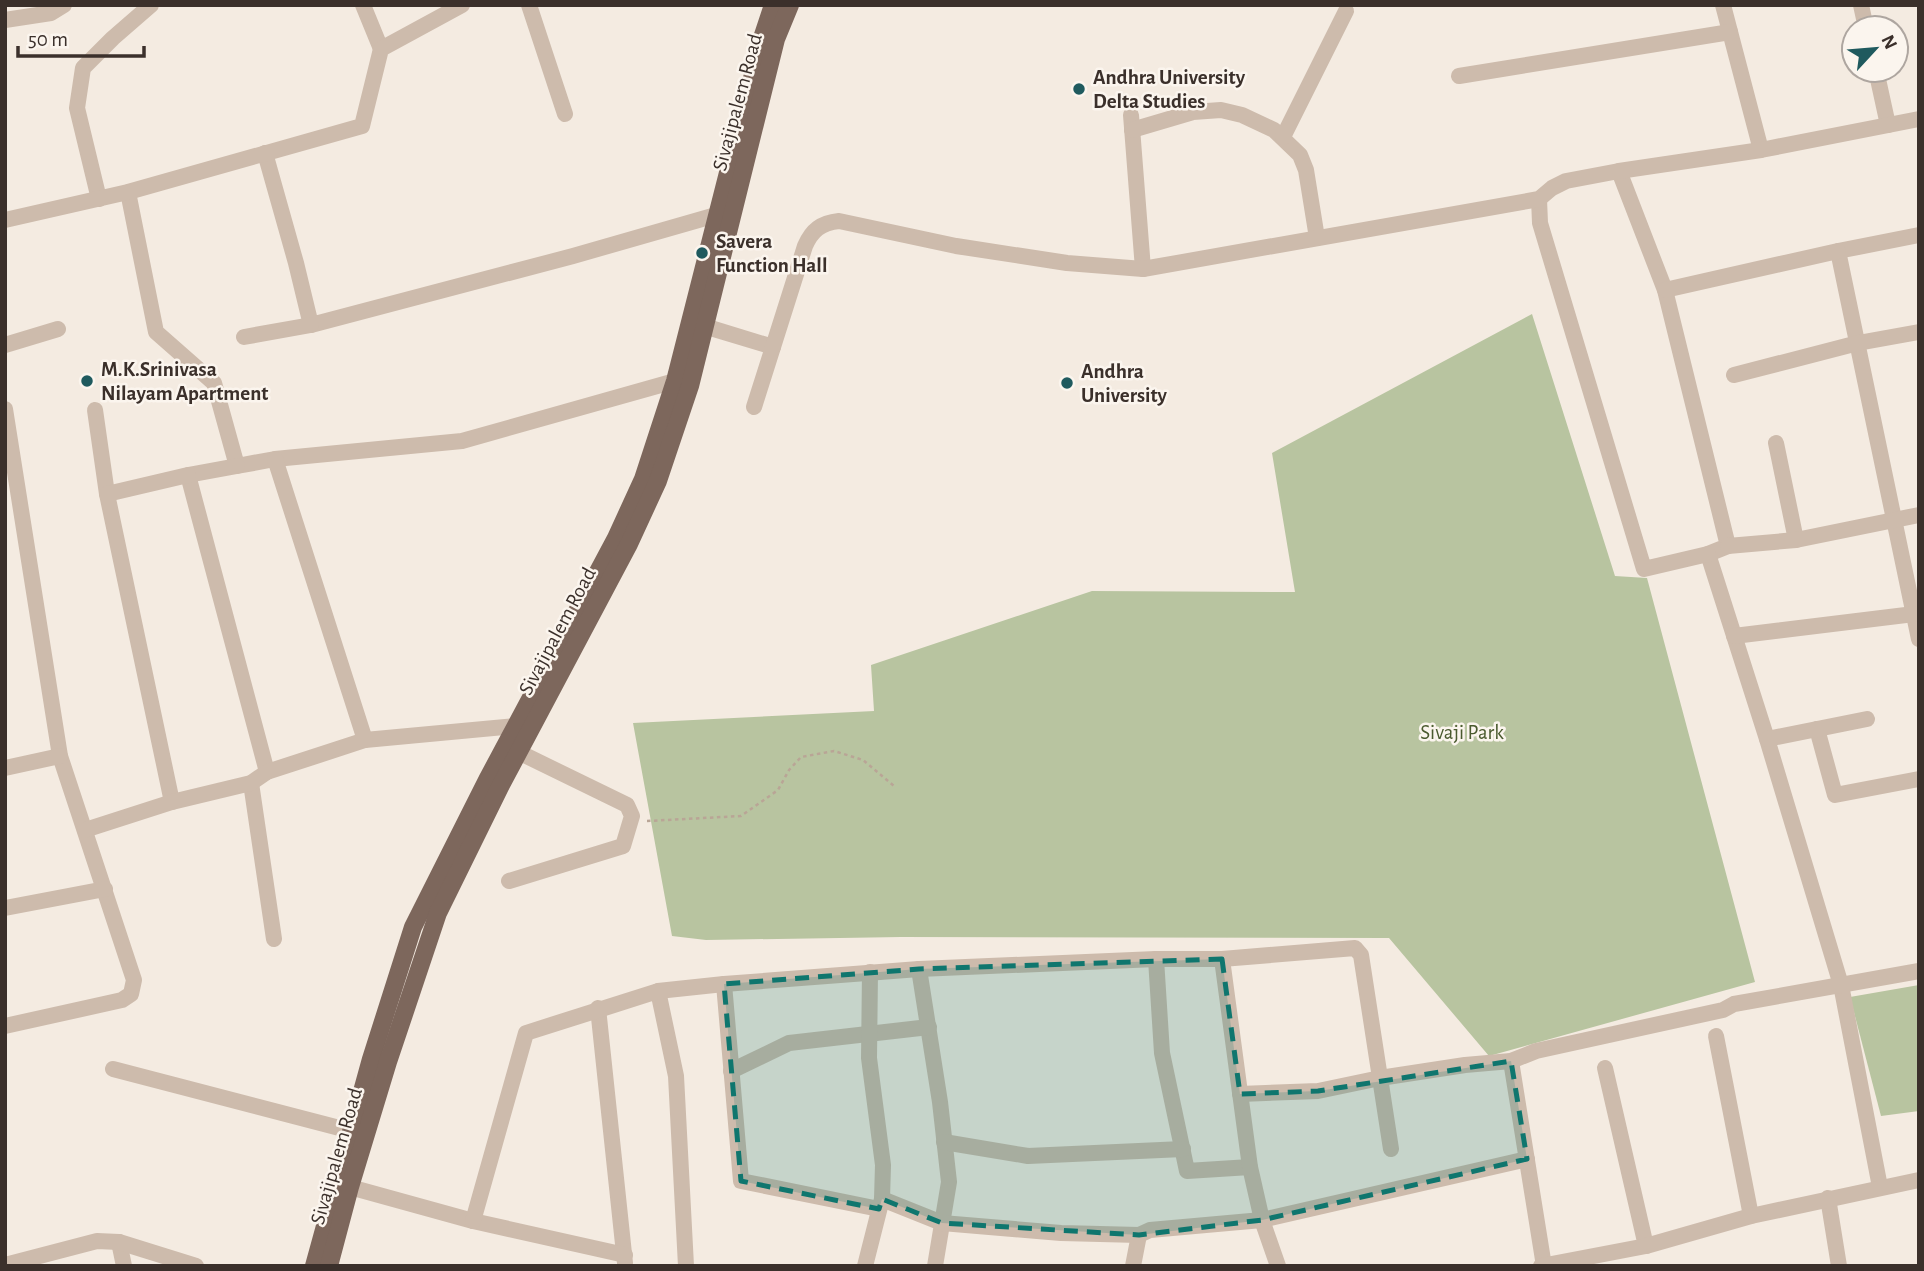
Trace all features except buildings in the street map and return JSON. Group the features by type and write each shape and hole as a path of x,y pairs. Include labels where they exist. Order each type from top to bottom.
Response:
{"main road":[{"name":"Sivajipalem Road","path":"330,1266 351,1131 371,1059 414,927 512,749 643,479 676,382 716,215 773,5"},
{"name":"Sivajipalem Road","path":"522,729 629,544 659,481 690,386 776,39 790,5"},
{"name":"Sivajipalem Road","path":"314,1266 438,913 512,749"}],"street":[{"path":"5,20 51,13 64,5"},
{"path":"99,199 78,108 83,68 151,5"},
{"path":"5,220 128,192 362,125 381,49 363,5"},
{"path":"381,49 462,5"},
{"path":"529,5 565,114"},
{"path":"1723,5 1761,150"},
{"path":"1283,137 1346,12"},
{"path":"1459,76 1730,32"},
{"path":"1879,84 1888,125"},
{"path":"1143,270 1131,123 1221,110 1242,115 1274,130 1300,155 1306,170 1317,238"},
{"path":"754,407 805,246 810,234 820,225 829,222 839,221 956,246 1067,263 1143,270 1539,199 1566,181 1761,150 1919,119"},
{"path":"264,153 311,325"},
{"path":"1619,171 1665,290 1728,546"},
{"path":"128,192 156,332 214,383 237,466"},
{"path":"1539,199 1539,223 1644,569 1708,554 1728,546 1796,540 1919,515"},
{"path":"244,337 311,325 573,257 716,215"},
{"path":"1665,290 1919,235"},
{"path":"1838,251 1919,639"},
{"path":"704,326 773,347"},
{"path":"5,345 58,329"},
{"path":"1734,375 1858,343 1919,332"},
{"path":"107,494 275,459 462,441 676,382"},
{"path":"5,409 11,498 60,756 134,980 131,994 122,1000 5,1026"},
{"path":"95,410 107,494 172,802"},
{"path":"1776,443 1796,540"},
{"path":"275,459 365,740"},
{"path":"188,475 267,772"},
{"path":"1708,554 1767,739 1840,985 1880,1187"},
{"path":"1734,636 1914,614"},
{"path":"1767,739 1867,719"},
{"path":"85,830 172,802 251,783 267,772 365,740 522,729"},
{"path":"1817,729 1835,795 1919,779"},
{"path":"509,881 623,846 632,816 627,805 512,749"},
{"path":"5,768 60,756"},
{"path":"251,783 274,939"},
{"path":"5,908 105,889"},
{"path":"473,1222 526,1033 658,991 870,972 1156,959 1222,959 1355,948 1361,956 1391,1150"},
{"path":"1156,959 1162,1053 1187,1171 1250,1167"},
{"path":"1222,959 1250,1167 1262,1220 1278,1266"},
{"path":"919,969 949,1182 935,1266"},
{"path":"1240,1094 1318,1091 1380,1078 1511,1061 1536,1051 1723,1010 1734,1004 1919,971"},
{"path":"865,1266 881,1204 883,1165 869,1058 870,972"},
{"path":"723,984 741,1181 881,1204 942,1223 1061,1233 1139,1235 1150,1230 1262,1220 1527,1159"},
{"path":"658,991 676,1076 686,1266"},
{"path":"343,1185 625,1261 598,1008"},
{"path":"731,1071 789,1043 929,1027"},
{"path":"1716,1036 1751,1216"},
{"path":"1511,1061 1543,1266 1646,1247 1751,1216 1919,1180"},
{"path":"1605,1068 1646,1247"},
{"path":"113,1069 351,1131"},
{"path":"944,1142 1028,1156 1182,1149"},
{"path":"1828,1198 1839,1266"},
{"path":"1133,1266 1139,1235"},
{"path":"5,1265 97,1241 119,1242 195,1266"},
{"path":"119,1242 124,1266"}],"path":[{"path":"630,822 741,816 778,790 789,769 801,757 834,751 863,760 894,786"}],"highlighted area":[{"path":"1222,959 1240,1094 1318,1091 1511,1061 1527,1159 1262,1220 1139,1235 942,1223 882,1199 879,1209 741,1181 724,984 919,969"}],"green space":[{"name":"Sivaji Park","path":"1532,314 1615,576 1647,578 1755,982 1489,1056 1389,938 901,937 706,940 672,936 633,723 874,711 871,665 1092,591 1295,592 1272,453"},
{"path":"1919,985 1919,1111 1881,1116 1850,997"}],"place":[{"name":"Andhra University Delta Studies","path":"1079,89"},
{"name":"Savera Function Hall","path":"702,253"},
{"name":"M.K.Srinivasa Nilayam Apartment","path":"87,381"},
{"name":"Andhra University","path":"1067,383"}]}
